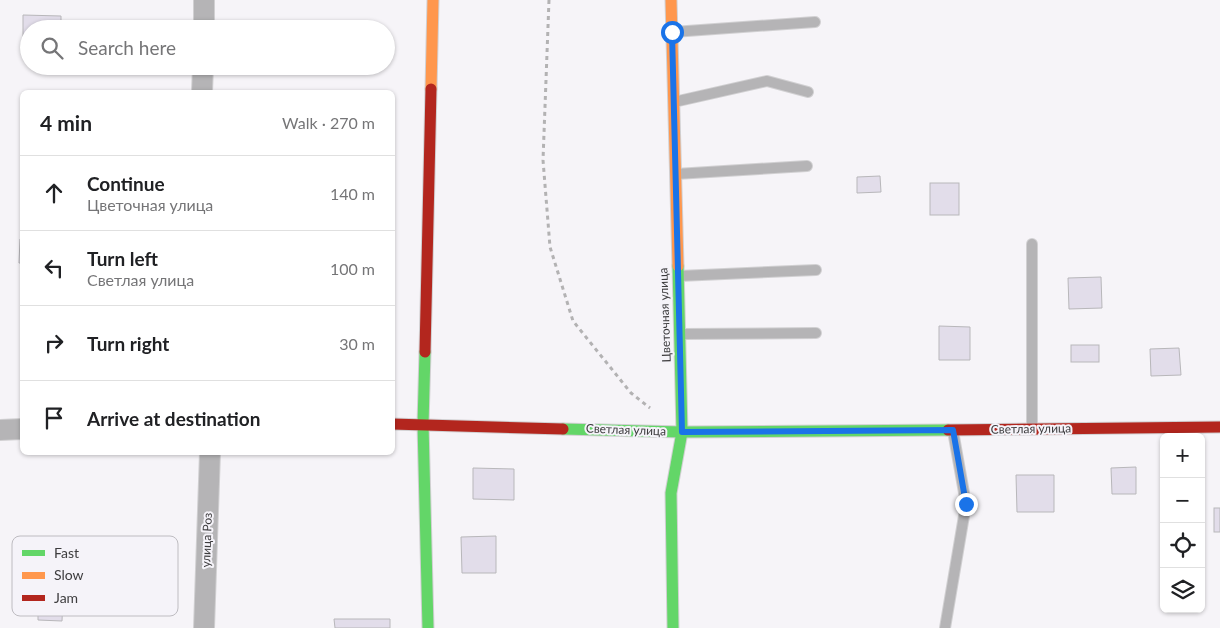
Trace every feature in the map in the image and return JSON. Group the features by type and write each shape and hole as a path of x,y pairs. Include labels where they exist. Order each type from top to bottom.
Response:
{"street":[{"path":"204,0 204,20"},
{"path":"428,628 423,424 433,0"},
{"name":"Цветочная улица","path":"671,0 682,432 671,493 673,628"},
{"path":"202,90 203,75"},
{"name":"Светлая улица","path":"395,424 682,432 1032,429 1173,432 1220,427"},
{"path":"0,430 20,429"},
{"name":"улица Роз","path":"204,628 210,455"}],"lane":[{"path":"672,32 815,22"},
{"path":"673,102 767,81 808,92"},
{"path":"675,174 807,166"},
{"path":"1032,244 1032,429"},
{"path":"678,276 816,270"},
{"path":"680,334 816,333"},
{"path":"945,628 966,504 953,430"}],"path":[{"path":"549,0 543,160 550,247 573,321 631,393 653,410"}],"building":[{"path":"23,15 61,16 61,20 23,20"},
{"path":"880,176 881,192 857,193 857,177"},
{"path":"930,183 959,183 959,215 930,215"},
{"path":"1101,277 1102,308 1069,309 1068,278"},
{"path":"939,326 970,327 970,360 939,360"},
{"path":"1071,345 1099,345 1099,362 1071,362"},
{"path":"1179,348 1181,375 1151,376 1150,349"},
{"path":"1136,467 1136,494 1112,494 1111,468"},
{"path":"473,468 514,469 514,500 473,499"},
{"path":"1016,475 1054,475 1054,512 1017,512"},
{"path":"1214,508 1220,508 1220,532 1214,532"},
{"path":"496,536 496,573 462,573 461,537"},
{"path":"38,616 62,616 62,621 38,620"},
{"path":"334,619 390,619 390,628 335,628"}],"traffic: fast":[{"path":"673,628 671,493 682,432 678,266"},
{"path":"425,352 423,424 428,628"},
{"path":"563,429 682,432 948,430"}],"traffic: slow":[{"path":"431,89 433,0"},
{"path":"671,0 678,266"}],"traffic: jam":[{"path":"425,352 431,89"},
{"path":"395,424 563,429"},
{"path":"948,430 1220,427"}],"route":[{"path":"672,32 682,432 953,430 966,504"}]}
